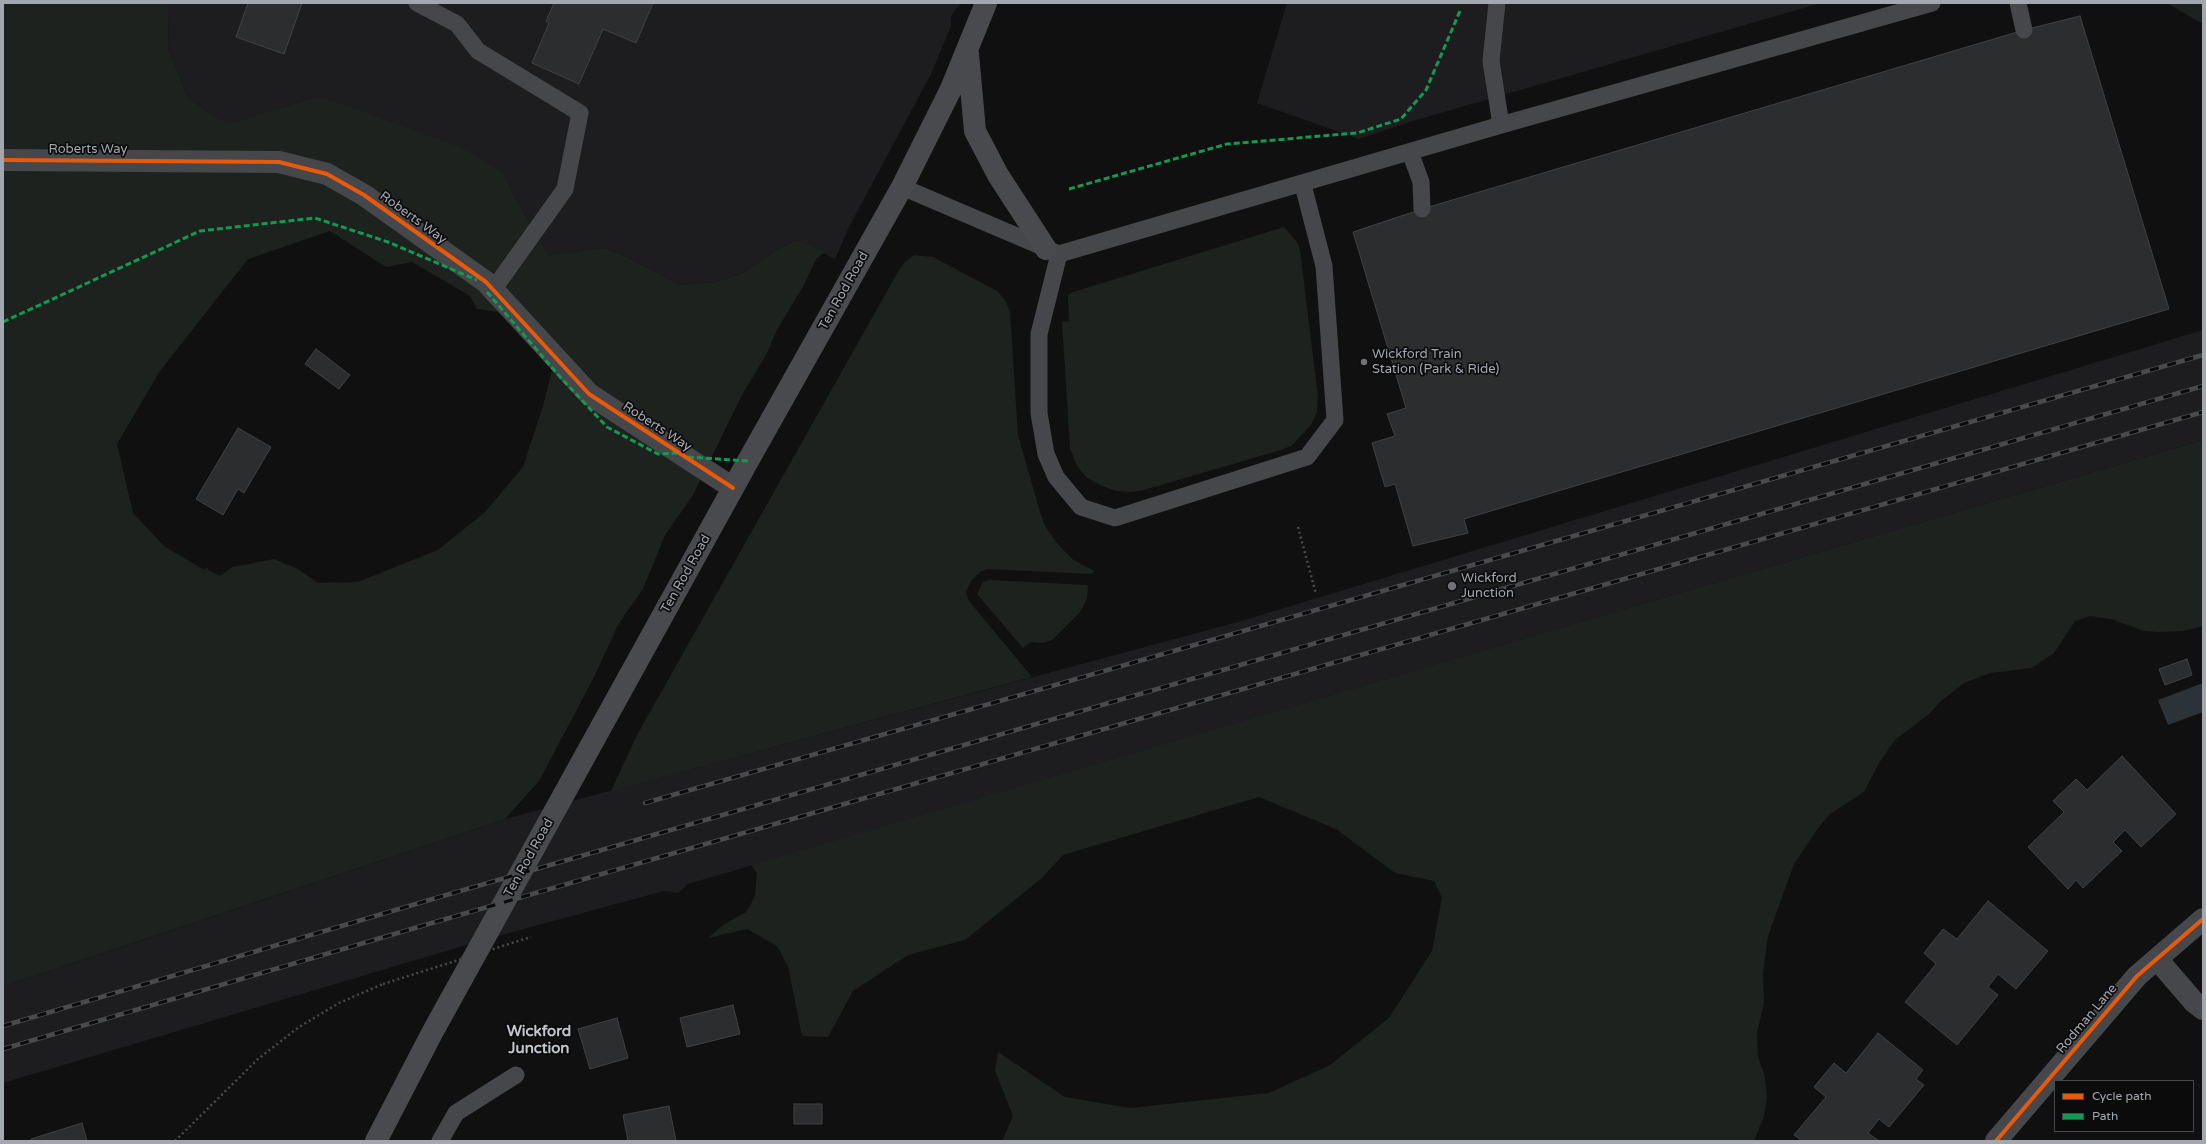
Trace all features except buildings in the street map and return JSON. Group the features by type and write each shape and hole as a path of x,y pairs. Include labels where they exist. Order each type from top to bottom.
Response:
{"main road":[{"name":"Ten Rod Road","path":"376,1141 436,1026 733,488 902,187 952,90 986,3"},
{"path":"967,50 975,131 998,175 1052,252"}],"street":[{"name":"Roberts Way","path":"3,160 279,162 327,174 364,195 486,282 589,394 733,488"},
{"name":"Rodman Lane","path":"1996,1141 2137,976 2203,919"},
{"path":"2157,958 2194,1002 2203,1009"}],"lane":[{"path":"417,3 457,24 478,51 580,113 565,189 493,290"},
{"path":"1497,3 1491,61 1501,125"},
{"path":"902,187 1052,252 1303,185 1501,125 1932,3"},
{"path":"2018,3 2024,30"},
{"path":"1410,152 1421,182 1422,209"},
{"path":"1052,252 1039,334 1039,413 1046,454 1056,477 1081,507 1115,518 1307,457 1335,420 1324,266 1303,185"},
{"path":"440,1141 456,1113 516,1075"}],"path":[{"path":"1298,527 1316,594"},
{"path":"175,1141 258,1059 298,1027 339,1003 383,984 531,937"}],"shaded area":[{"path":"3,3 169,3 168,48 187,96 212,115 229,124 320,96 462,148 504,173 513,194 549,255 605,248 625,256 680,285 715,282 741,274 775,251 796,240 825,252 816,259 804,285 777,330 766,355 742,395 693,495 665,535 643,589 619,623 592,681 539,781 505,819 3,986","holes":["330,231 386,267 412,262 470,296 477,309 514,314 554,362 543,406 523,467 485,512 438,550 358,582 318,583 298,569 274,559 232,567 220,576 208,570 208,567 204,570 164,546 133,513 117,444 160,371 248,259"]},
{"path":"169,3 961,3 951,16 951,26 931,74 850,225 835,259 796,240 775,251 741,274 715,282 680,285 625,256 605,248 549,255 513,194 504,173 320,96 229,125 212,115 187,96 168,48"},
{"path":"1287,3 1821,3 1413,121 1359,139 1257,103"},
{"path":"2167,3 2203,3 2203,24"},
{"path":"1284,227 1297,242 1300,250 1318,397 1317,412 1311,425 1291,446 1281,450 1144,490 1130,492 1116,491 1100,485 1086,477 1077,466 1070,448 1062,322 1069,321 1068,296 1070,293"},
{"path":"914,255 933,257 997,291 1005,300 1010,311 1018,435 1040,512 1045,526 1056,542 1072,559 1094,571 1092,574 987,569 980,572 971,581 966,592 969,601 1032,677 611,791 637,735 899,270 905,262"},
{"path":"2203,330 2203,440 688,884 678,893 664,891 483,940 3,1083 3,986 505,819 1238,622"},
{"path":"2203,440 2203,626 2183,631 2144,631 2111,619 2090,616 2075,621 2054,653 2032,668 1990,673 1964,683 1941,701 1929,714 1895,740 1879,763 1864,792 1830,814 1819,827 1794,864 1768,936 1763,973 1764,1002 1757,1033 1758,1057 1765,1077 1767,1097 1764,1116 1754,1141 1002,1141 1013,1116 995,1071 998,1052 1065,1097 1130,1108 1269,1093 1330,1065 1389,1018 1432,951 1442,898 1434,881 1395,873 1336,829 1259,797 1063,855 1042,878 965,940 908,955 853,991 828,1037 802,1036 788,966 777,946 747,929 708,938 723,925 746,912 751,904 755,895 757,873 751,865"},
{"path":"989,580 1088,585 1087,599 1080,612 1052,640 1043,643 1031,642 1023,648 977,594 983,582"},
{"path":"2203,683 2203,712 2168,725 2158,700"}],"railway":[{"path":"645,803 2203,355"},
{"path":"3,1026 443,896 2203,386"},
{"path":"3,1049 425,925 2203,412"}],"marked path":[{"path":"1069,189 1227,144 1357,133 1401,119 1426,90 1460,11"},
{"path":"3,322 200,231 315,218 388,242 477,280"},
{"path":"487,292 561,378 607,427 658,454 678,453"},
{"path":"688,457 748,461"}],"cycle path":[{"path":"3,160 279,162 327,174 364,195 486,282 589,394 733,488"},
{"path":"1996,1141 2137,976 2203,919"}],"place":[{"name":"Wickford Train Station (Park & Ride)","path":"1364,362"},
{"name":"Wickford Junction","path":"1452,586"}],"district":[{"name":"Wickford Junction","path":"539,1040"}]}
